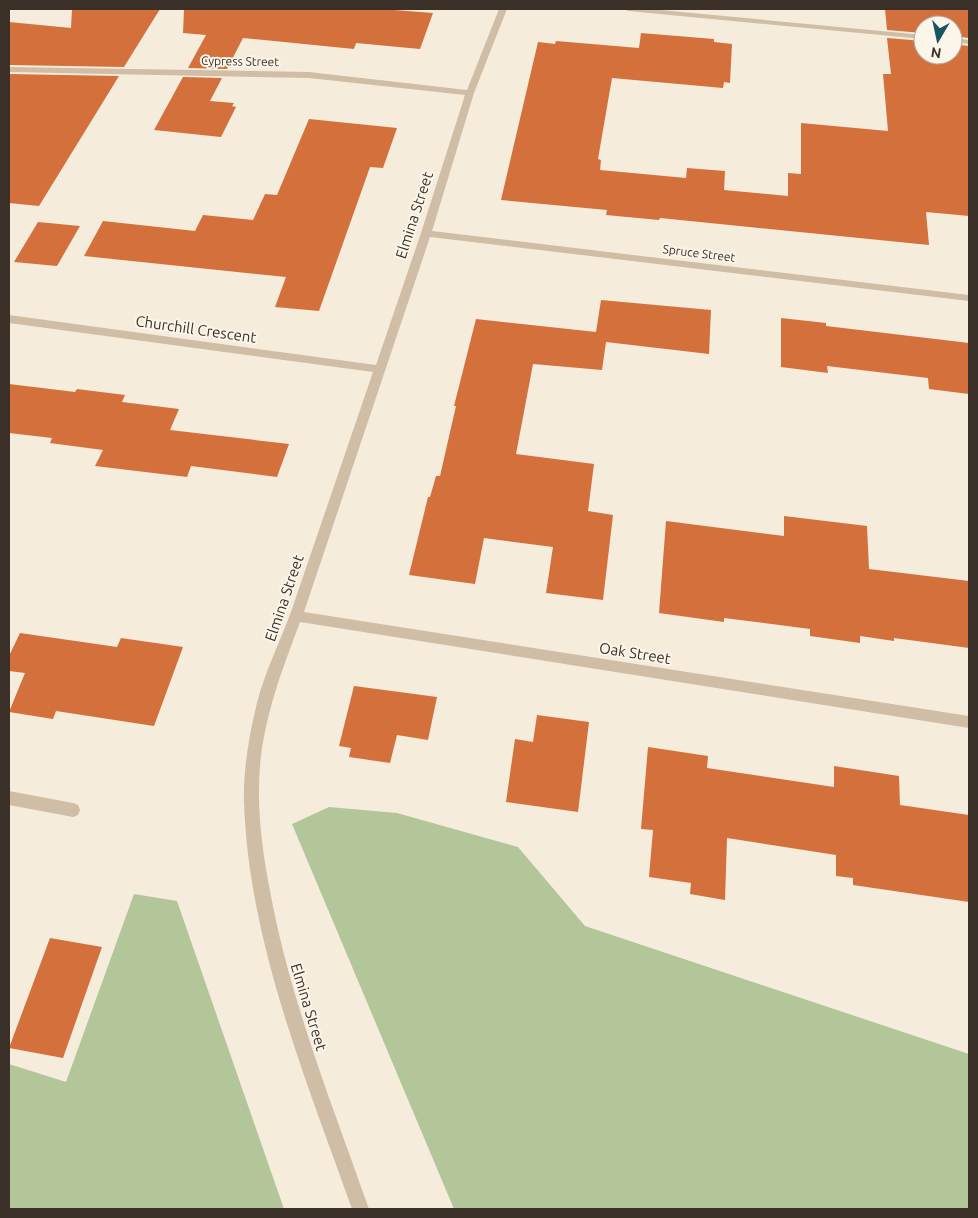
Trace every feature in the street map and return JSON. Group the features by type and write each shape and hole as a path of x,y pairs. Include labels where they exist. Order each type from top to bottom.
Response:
{"street":[{"name":"Elmina Street","path":"360,1209 329,1124 284,984 270,932 258,867 251,802 254,750 264,702 296,616 426,233 470,92 503,9"},
{"path":"628,9 913,37"},
{"name":"Cypress Street","path":"9,69 309,75 470,92"},
{"name":"Spruce Street","path":"426,233 969,298"},
{"name":"Churchill Crescent","path":"9,319 380,369"},
{"name":"Oak Street","path":"296,616 969,722"},
{"path":"9,798 73,810"}],"green space":[{"path":"329,807 397,813 518,847 585,926 969,1054 969,1209 454,1209 292,824"},
{"path":"134,894 177,901 284,1209 9,1209 9,1064 66,1082"}],"building":[{"path":"72,9 160,9 124,67 9,65 9,22 71,28"},
{"path":"184,9 381,9 433,13 420,49 356,43 354,49 243,38 227,69 188,68 206,35 183,33"},
{"path":"885,9 969,9 969,38 963,37 963,15 913,15 913,32 887,30"},
{"path":"641,33 714,39 714,42 732,44 730,83 724,82 723,88 612,78 598,159 601,160 600,170 686,178 687,168 725,171 724,190 788,196 788,173 801,174 801,123 888,131 883,74 891,74 887,38 913,40 913,65 963,65 963,45 969,46 969,216 926,212 929,245 660,218 659,220 606,215 607,210 501,200 538,42 555,44 556,41 639,48"},
{"path":"9,74 119,76 39,206 9,203"},
{"path":"183,77 222,78 210,101 234,103 232,106 236,107 221,137 154,130"},
{"path":"309,119 397,128 383,168 370,167 319,311 275,307 286,277 84,256 103,221 195,231 203,215 253,220 265,194 277,195"},
{"path":"38,222 80,226 57,266 14,262"},
{"path":"601,300 711,310 709,354 606,342 602,370 533,364 516,454 594,464 588,511 613,515 603,600 546,593 553,547 484,538 475,584 409,575 428,497 430,497 436,476 440,476 456,406 454,406 476,319 596,332"},
{"path":"781,318 826,323 826,326 969,343 969,394 929,389 928,378 827,366 828,373 781,367"},
{"path":"9,384 75,392 77,389 125,395 122,402 179,409 170,430 289,444 277,477 191,466 187,477 95,466 103,450 50,443 52,438 9,433"},
{"path":"784,516 867,526 869,569 969,581 969,648 894,638 894,641 860,636 860,643 810,636 810,629 724,618 724,622 659,613 666,521 784,536"},
{"path":"20,633 117,647 121,638 183,647 154,726 56,711 53,719 9,712 25,673 9,671 9,656"},
{"path":"354,686 437,697 428,740 397,735 390,763 349,757 351,748 339,746"},
{"path":"537,715 589,722 578,812 506,802 515,739 533,742"},
{"path":"648,747 708,756 707,768 834,787 834,766 899,776 900,805 969,815 969,902 853,885 853,878 836,876 836,855 727,838 725,900 690,894 691,883 649,877 653,830 641,829"},
{"path":"50,938 102,947 63,1058 9,1048"}]}
